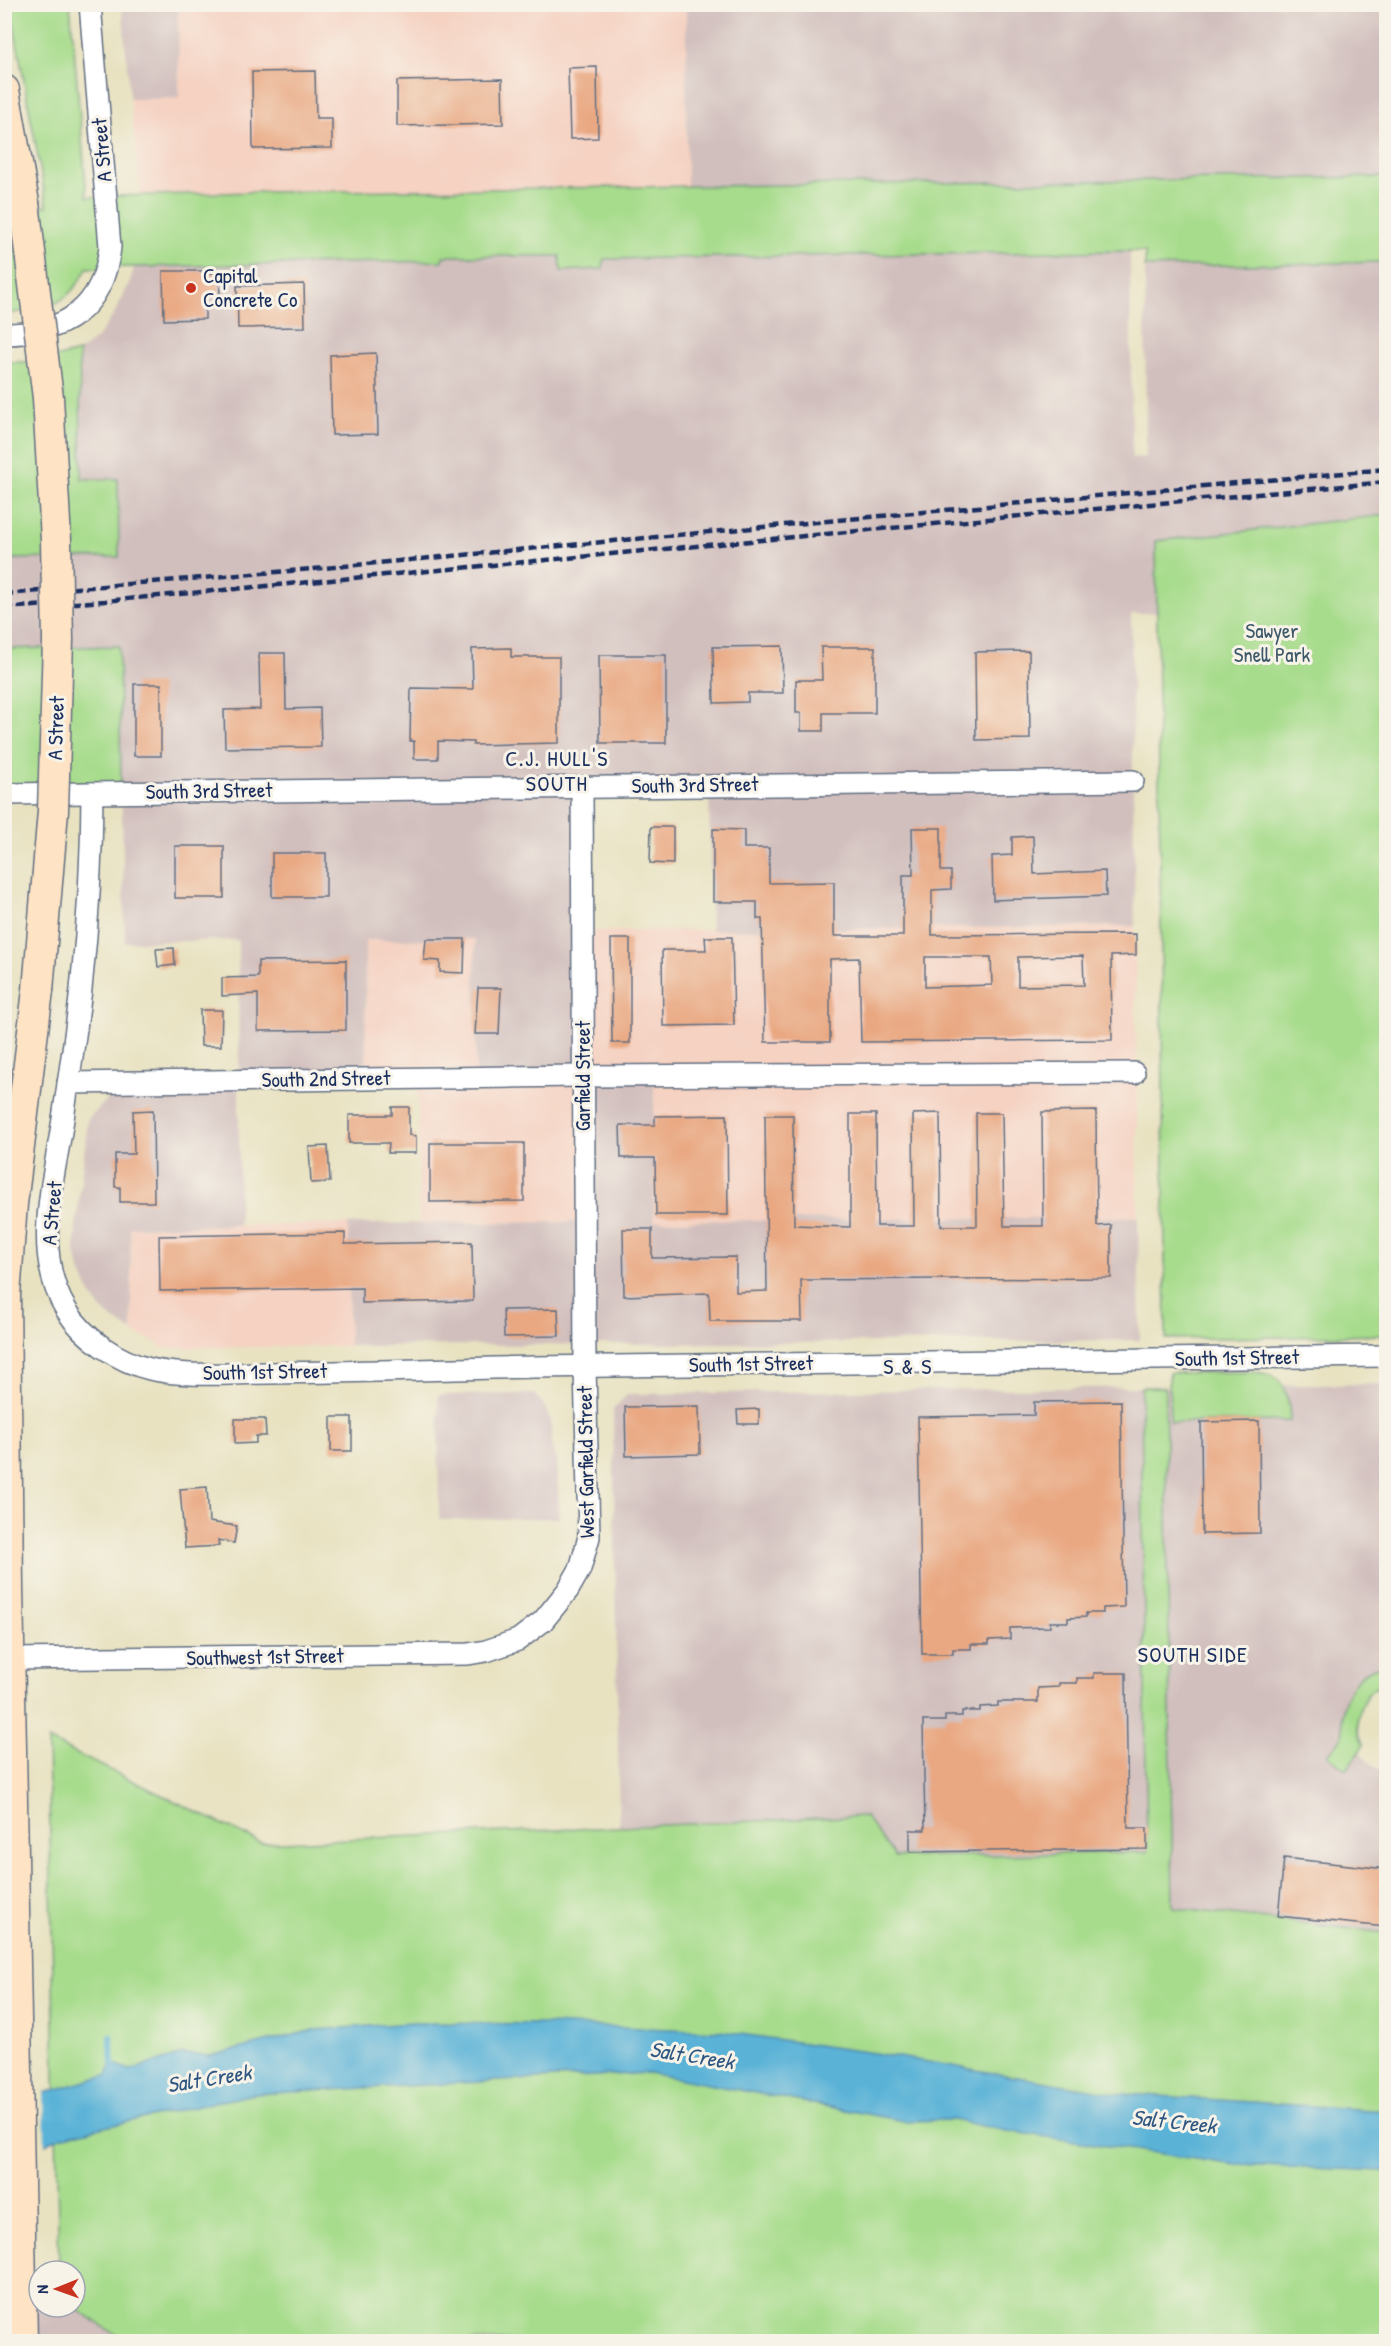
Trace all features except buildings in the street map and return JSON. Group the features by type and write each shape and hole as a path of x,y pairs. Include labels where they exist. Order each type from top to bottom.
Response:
{"main road":[{"name":"A Street","path":"4,90 24,203 48,398 56,540 58,640 53,811 38,990 9,1233 6,1295 9,1659 22,2342"}],"street":[{"name":"A Street","path":"4,334 49,330 70,319 88,304 108,263 110,247 90,4"},
{"name":"South 3rd Street","path":"4,794 1133,781"},
{"name":"Garfield Street","path":"582,786 585,1366"},
{"name":"A Street","path":"92,793 88,910 68,1083 47,1225 49,1257 55,1287 69,1314 91,1338 118,1356"},
{"name":"South 2nd Street","path":"68,1083 583,1076 1134,1073"},
{"name":"South 1st Street","path":"118,1356 146,1368 177,1373 1386,1356"},
{"name":"West Garfield Street","path":"518,1640 543,1621 560,1602 580,1569 587,1550 589,1525 585,1366"},
{"name":"Southwest 1st Street","path":"9,1659 451,1654 486,1651 518,1640"}],"shaded area":[{"path":"122,5 178,5 179,98 130,99"},
{"path":"178,5 686,5 687,186 255,192 141,196 130,99 179,98"},
{"path":"686,5 1386,5 1386,177 687,186"},
{"path":"1130,251 1132,458 1146,457 1145,267 1386,262 1386,515 1156,542 1158,612 1131,614 1135,926 711,930 709,785 582,787 583,1075 654,1075 654,1221 1138,1217 1140,1340 349,1346 348,1224 583,1222 583,1076 476,1077 475,939 365,940 366,1079 239,1080 238,940 125,942 118,646 5,649 4,559 119,557 82,480 79,352 96,339 113,316 130,282 134,267 442,261 442,256 560,256 561,271 603,269 604,259"},
{"path":"1135,926 1138,1217 654,1221 654,1076 584,1222 419,1223 418,1078 366,1079 365,940 475,939 476,1077 582,931"},
{"path":"239,1080 239,1225 130,1227 132,1332 106,1314 92,1297 75,1253 88,1119 125,1082"},
{"path":"348,1224 349,1346 160,1348 159,1344 132,1332 130,1227"},
{"path":"1386,1384 1386,1675 1356,1703 1354,1743 1371,1765 1386,1772 1386,1933 1173,1909 1165,1387"},
{"path":"1141,1387 1148,1852 894,1857 865,1816 619,1826 613,1409 628,1394"},
{"path":"534,1394 544,1405 551,1421 552,1448 557,1459 559,1518 439,1520 438,1395"},
{"path":"4,2261 27,2276 27,2319 87,2319 87,2316 125,2341 5,2341"}],"green space":[{"path":"70,4 87,197 255,192 1386,177 1386,262 1145,267 1145,252 1130,251 604,259 603,269 561,271 560,256 443,256 442,261 87,268 63,299 43,308 5,314 4,207 47,206 10,5"},
{"path":"79,352 82,479 118,479 119,557 5,559 5,362 38,362"},
{"name":"Sawyer Snell Park","path":"1386,515 1386,1335 1166,1339 1156,541"},
{"path":"119,646 121,792 5,794 4,649"},
{"path":"1254,1372 1273,1376 1284,1387 1290,1421 1170,1422 1169,1373"},
{"path":"1141,1387 1165,1387 1173,1908 1386,1933 1386,2341 125,2341 87,2316 87,2259 59,2259 48,1740 261,1843 865,1816 895,1857 1147,1852"},
{"path":"1386,1665 1386,1682 1370,1693 1360,1708 1358,1726 1364,1745 1346,1770 1328,1755 1342,1736 1343,1707 1346,1698 1361,1676 1376,1667"}],"water":[{"name":"Salt Creek","path":"412,2023 544,2024 719,2031 881,2054 1113,2093 1386,2111 1386,2171 1236,2165 1007,2131 953,2120 904,2121 649,2073 253,2094 60,2137 5,2163 5,2104 107,2075 112,2063 130,2070 183,2054 209,2056 314,2030"}],"pier":[{"path":"44,2090 45,2148 4,2166 4,2101"}],"waterway":[{"path":"110,2036 114,2072"}],"railway":[{"path":"4,594 313,569 1386,469"},
{"path":"4,608 105,601 1386,482"}],"place":[{"name":"Capital Concrete Co","path":"191,288"}],"district":[{"name":"C.J. HULL'S SOUTH","path":"557,770"},
{"name":"S & S","path":"908,1366"},
{"name":"SOUTH SIDE","path":"1193,1654"}]}
